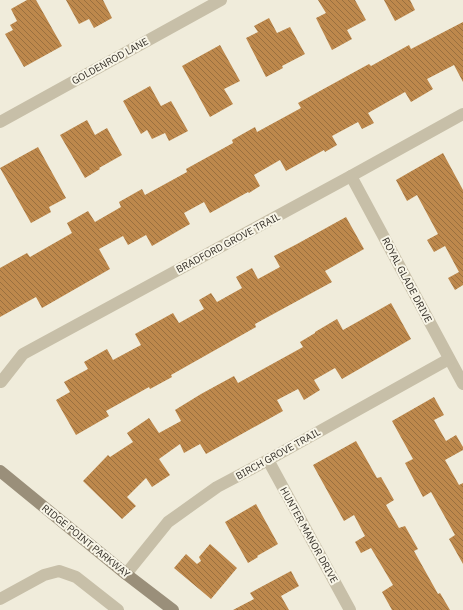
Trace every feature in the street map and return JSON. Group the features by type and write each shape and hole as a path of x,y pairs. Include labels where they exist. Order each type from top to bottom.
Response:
{"street":[{"name":"GOLDENROD LANE","path":"0,122 221,0"},
{"name":"BRADFORD GROVE TRAIL","path":"1,382 23,354 463,114"},
{"name":"ROYAL GLADE DRIVE","path":"351,176 463,384"},
{"name":"BIRCH GROVE TRAIL","path":"126,574 168,522 217,487 449,359"},
{"name":"HUNTER MANOR DRIVE","path":"268,460 350,610"},
{"name":"RIDGE POINT PARKWAY","path":"0,471 126,574 173,610"},
{"path":"0,599 44,575 59,571 76,578 118,610"}],"building":[{"path":"27,0 36,0 62,46 24,67 5,34 13,30 10,25 17,21 11,9"},
{"path":"66,0 103,0 112,18 94,28 89,19 79,24"},
{"path":"318,0 355,0 366,20 347,30 352,39 332,50 316,18 326,13"},
{"path":"384,0 410,0 415,10 395,21"},
{"path":"269,18 277,33 290,27 305,54 282,66 283,68 266,77 246,38 258,32 254,26"},
{"path":"463,22 463,82 454,65 427,79 433,89 411,102 405,92 368,113 374,123 362,129 358,122 332,136 337,145 325,152 324,150 286,171 280,160 254,175 260,186 210,213 204,202 184,213 190,224 152,246 146,235 128,245 123,236 99,249 110,269 42,308 36,297 0,317 0,268 27,253 30,257 72,233 67,223 88,211 95,222 121,207 119,202 142,189 145,195 187,172 186,169 233,143 232,140 255,127 257,132 301,108 298,103 369,64 371,66 409,45 411,49"},
{"path":"220,45 240,81 224,89 233,104 210,117 182,66"},
{"path":"150,86 161,106 171,101 188,131 169,141 165,133 152,139 147,130 141,134 123,101"},
{"path":"87,120 95,135 107,128 122,155 85,178 60,135"},
{"path":"38,147 66,198 49,207 51,212 31,223 0,168"},
{"path":"443,153 463,190 463,285 455,290 448,278 459,272 445,246 434,252 427,240 438,234 417,195 407,201 396,180"},
{"path":"346,217 364,249 325,271 332,282 255,324 256,327 171,375 172,377 150,389 149,387 106,411 109,416 76,435 56,400 70,392 64,382 88,369 84,362 107,349 113,360 141,345 135,334 173,313 179,323 204,309 199,300 211,293 217,302 242,288 236,277 252,268 258,279 280,267 274,256"},
{"path":"391,303 411,339 342,379 335,368 314,380 320,390 304,400 298,389 277,400 283,411 206,454 200,444 184,453 180,444 159,459 170,475 152,487 146,478 127,497 136,506 122,519 83,481 108,455 110,457 133,442 127,433 149,418 159,433 181,421 175,410 201,394 234,376 238,383 303,347 300,342 337,319 343,330"},
{"path":"434,397 444,415 434,420 446,441 456,435 463,447 463,450 445,460 459,485 463,483 463,564 449,539 455,535 431,492 423,497 405,463 413,459 392,421"},
{"path":"356,441 377,478 381,477 394,500 386,505 399,528 405,526 418,549 414,551 438,594 440,593 450,610 392,610 382,592 393,585 371,548 361,553 355,542 365,536 354,515 344,521 313,465"},
{"path":"256,504 278,544 248,563 225,522"},
{"path":"210,544 237,568 211,599 174,568 186,554 197,564 201,561 199,557"},
{"path":"291,571 299,586 281,596 289,610 233,610 254,599 250,593"}]}
